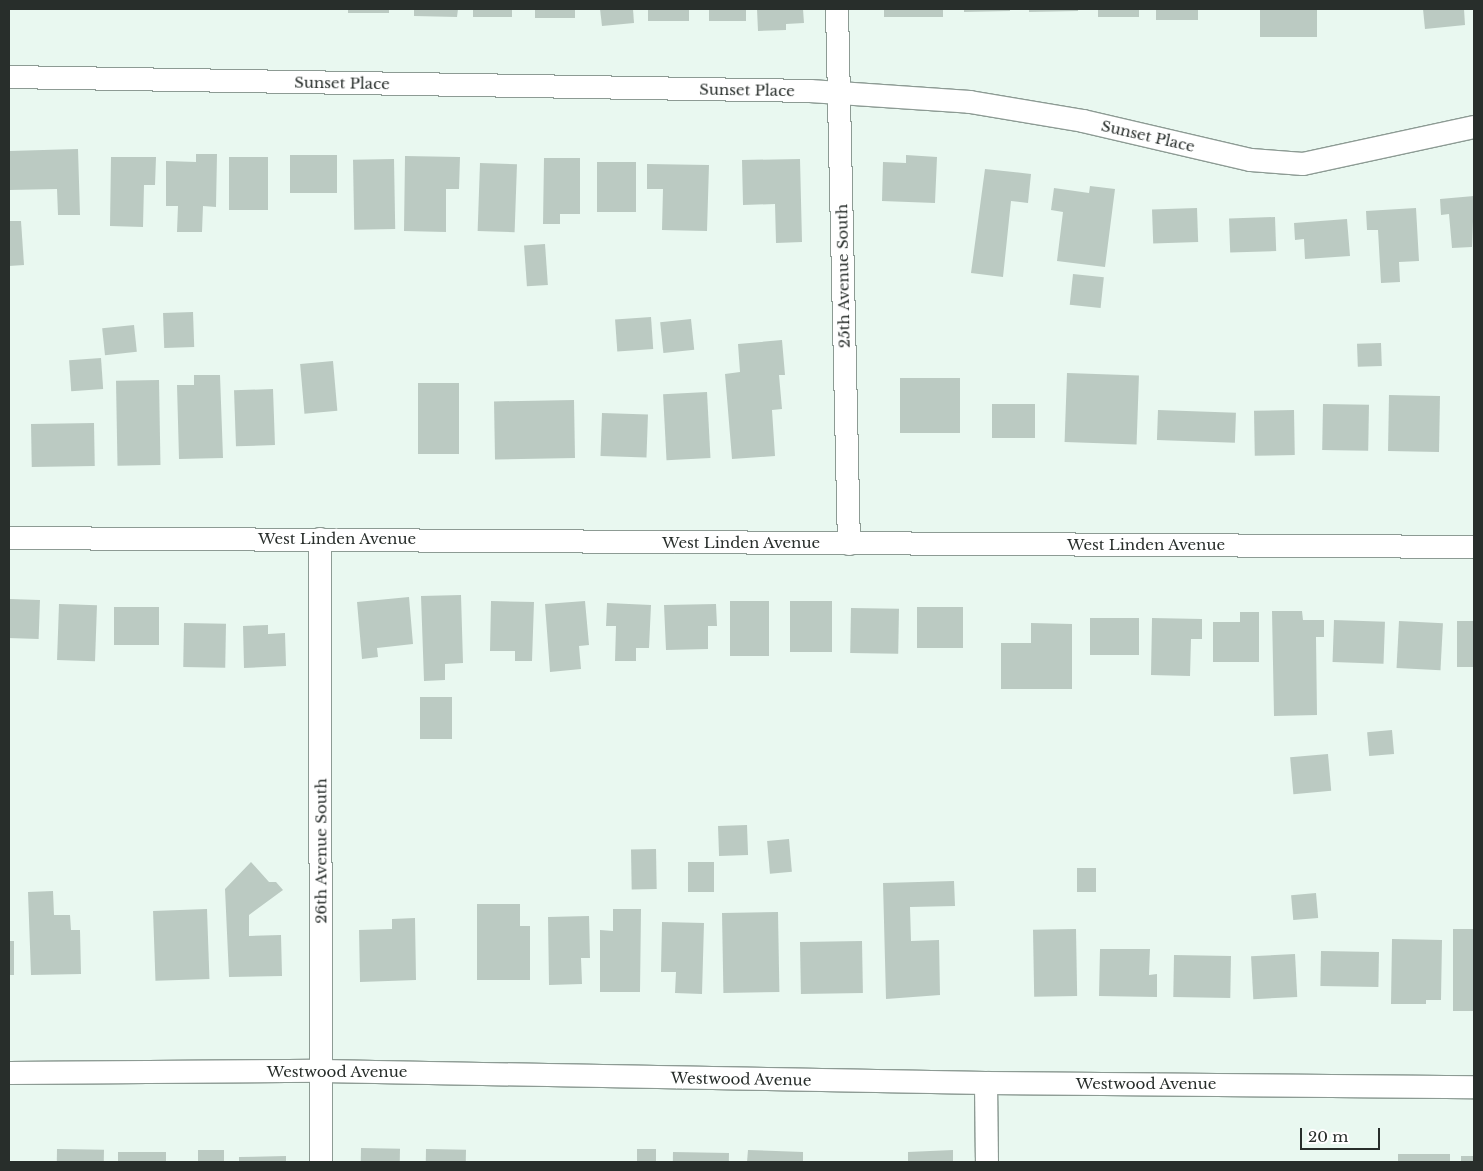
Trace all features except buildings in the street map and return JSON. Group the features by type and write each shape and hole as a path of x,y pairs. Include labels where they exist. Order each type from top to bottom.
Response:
{"street":[{"name":"25th Avenue South","path":"837,9 849,544"},
{"name":"Sunset Place","path":"9,77 838,94 970,102 1083,121 1250,160 1303,164 1474,127"},
{"name":"West Linden Avenue","path":"9,538 1474,547"},
{"name":"26th Avenue South","path":"320,539 321,1162"},
{"name":"Westwood Avenue","path":"9,1073 322,1071 986,1083 1474,1087"},
{"path":"986,1083 987,1162"}]}
